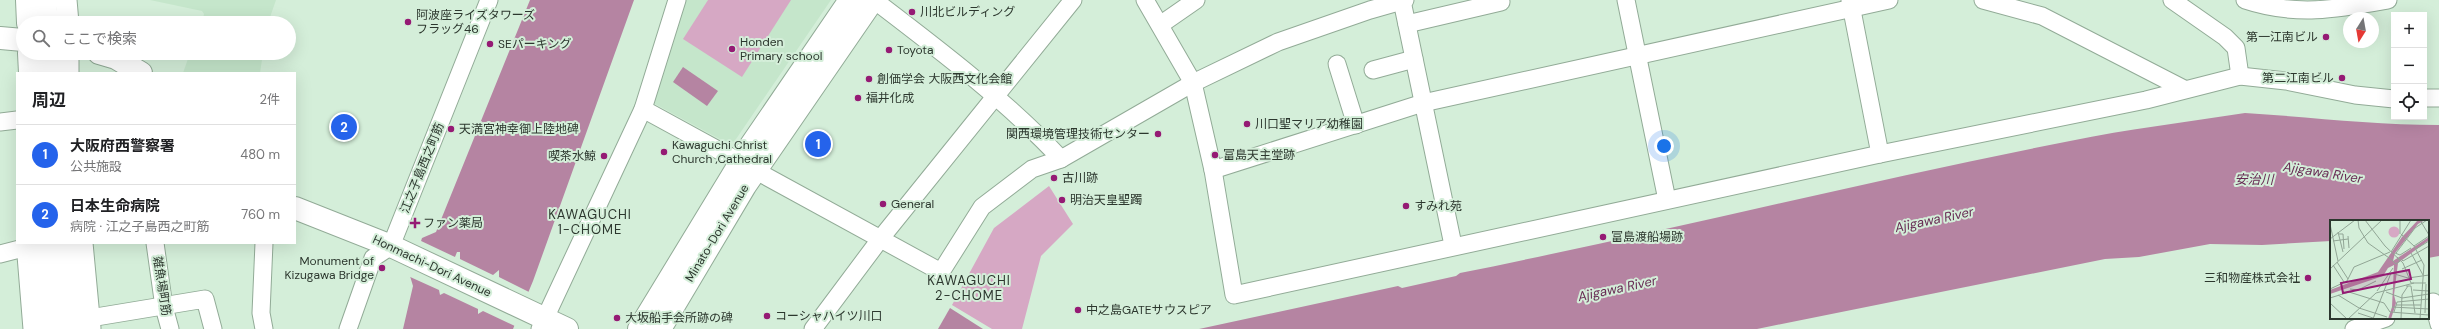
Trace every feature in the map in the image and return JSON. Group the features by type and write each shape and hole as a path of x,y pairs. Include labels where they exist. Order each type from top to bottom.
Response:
{"highway":[{"path":"24,16 27,0"},
{"path":"40,0 41,16"},
{"path":"45,0 46,16"},
{"path":"58,0 59,16"},
{"name":"Minato-Dori Avenue","path":"639,329 748,167 850,0"},
{"name":"Minato-Dori Avenue","path":"660,329 748,167 874,0"},
{"path":"26,60 30,72"},
{"path":"42,60 43,72"},
{"path":"49,60 50,72"},
{"path":"60,60 60,72"},
{"path":"119,60 139,72"},
{"name":"Honmachi-Dori Avenue","path":"296,208 391,246 537,320 567,329"},
{"path":"34,244 51,329"},
{"path":"61,244 62,288 68,329"}],"main road":[{"path":"19,0 19,16"},
{"path":"66,0 67,16"},
{"path":"19,60 19,72"},
{"path":"68,72 69,60"},
{"path":"34,244 34,329"},
{"path":"73,244 87,325"}],"street":[{"name":"江之子島西之町筋","path":"391,246 489,0"},
{"path":"537,320 643,109 677,0"},
{"path":"874,0 994,97 1048,145 1061,159"},
{"path":"813,329 881,238 1073,0"},
{"path":"1145,0 1193,83 1213,170 1234,294 1453,245 1880,154 2146,100 2240,76 2286,81 2355,95 2391,99"},
{"path":"1160,25 1196,0"},
{"path":"643,109 941,272 982,207 1032,169 1061,159 1193,83 1278,42 1403,0 1453,245"},
{"path":"1626,0 1667,200"},
{"path":"1213,170 1424,103 1851,4 1889,0"},
{"path":"1983,0 2042,16 2184,90"},
{"path":"2172,0 2225,36 2236,48 2240,76"},
{"path":"2245,0 2281,8 2388,0"},
{"path":"1407,24 1501,2"},
{"path":"1851,4 1880,154"},
{"path":"1373,70 1414,59"},
{"path":"71,60 75,72"},
{"path":"1337,64 1356,125"},
{"path":"2427,98 2439,98"},
{"path":"0,122 16,120"},
{"path":"0,254 34,244"},
{"path":"84,244 87,325 205,299 214,329"},
{"name":"雑魚場町筋","path":"155,244 164,307 170,329"},
{"path":"264,244 261,313 264,329"},
{"path":"348,329 373,258 391,246"},
{"path":"2433,302 2439,324"},
{"path":"2354,329 2383,319"}],"shaded area":[{"path":"150,0 276,0 270,16 204,16 202,11"},
{"name":"Honden Primary school","path":"682,0 831,0 734,142 729,140 727,143 655,104 652,99"},
{"path":"708,0 791,0 742,77 683,39"},
{"path":"188,60 262,60 260,72 183,72"},
{"path":"1049,186 1073,224 1041,256 1022,329 992,329 952,305 994,228"}],"water":[{"path":"530,0 634,0 533,281 513,329 403,329 413,286 410,276 422,238 436,232"},
{"path":"683,67 718,91 707,106 673,82"},
{"path":"2245,113 2366,122 2439,125 2439,256 2429,258 2429,220 2330,220 2330,241 2262,245 2210,244 2139,257 2105,259 1757,329 1199,329 1398,286 1402,288 1456,276 1460,273 1613,241 1994,156 2158,126"},
{"path":"950,308 983,329 938,329"}],"pier":[{"path":"419,240 455,257 457,252 460,252 460,259 493,275 499,270 499,277 531,293 517,327 483,311 478,314 478,309 444,293 440,295 439,290 408,276"}],"place":[{"name":"川北ビルディング","path":"912,12"},
{"name":"阿波座ライズタワーズ フラッグ46","path":"408,22"},
{"name":"第一江南ビル","path":"2326,37"},
{"name":"SEパーキング","path":"490,44"},
{"name":"Honden Primary school","path":"732,49"},
{"name":"Toyota","path":"889,50"},
{"name":"第二江南ビル","path":"2342,78"},
{"name":"創価学会 大阪西文化会館","path":"869,79"},
{"name":"福井化成","path":"858,98"},
{"name":"川口聖マリア幼稚園","path":"1247,124"},
{"name":"日本生命病院","path":"344,127"},
{"name":"天満宮神幸御上陸地碑","path":"451,129"},
{"name":"関西環境管理技術センター","path":"1158,134"},
{"name":"大阪府西警察署","path":"818,144"},
{"name":"Kawaguchi Christ Church ,Cathedral","path":"664,152"},
{"name":"富島天主堂跡","path":"1215,155"},
{"name":"喫茶水鯨","path":"604,156"},
{"name":"古川跡","path":"1054,178"},
{"name":"明治天皇聖躅","path":"1062,200"},
{"name":"General","path":"883,204"},
{"name":"すみれ苑","path":"1406,206"},
{"name":"ファン薬局","path":"415,223"},
{"name":"富島渡船場跡","path":"1603,237"},
{"name":"Monument of Kizugawa Bridge","path":"382,268"},
{"name":"三和物産株式会社","path":"2308,278"},
{"name":"中之島GATEサウスピア","path":"1078,310"},
{"name":"コーシャハイツ川口","path":"767,316"},
{"name":"大坂船手会所跡の碑","path":"617,318"}],"district":[{"name":"KAWAGUCHI 1-CHOME","path":"590,222"},
{"name":"KAWAGUCHI 2-CHOME","path":"969,288"}],"water label":[{"name":"Ajigawa River","path":"2323,172"},
{"name":"安治川","path":"2254,179"},
{"name":"Ajigawa River","path":"1934,219"},
{"name":"Ajigawa River","path":"1617,288"}]}
